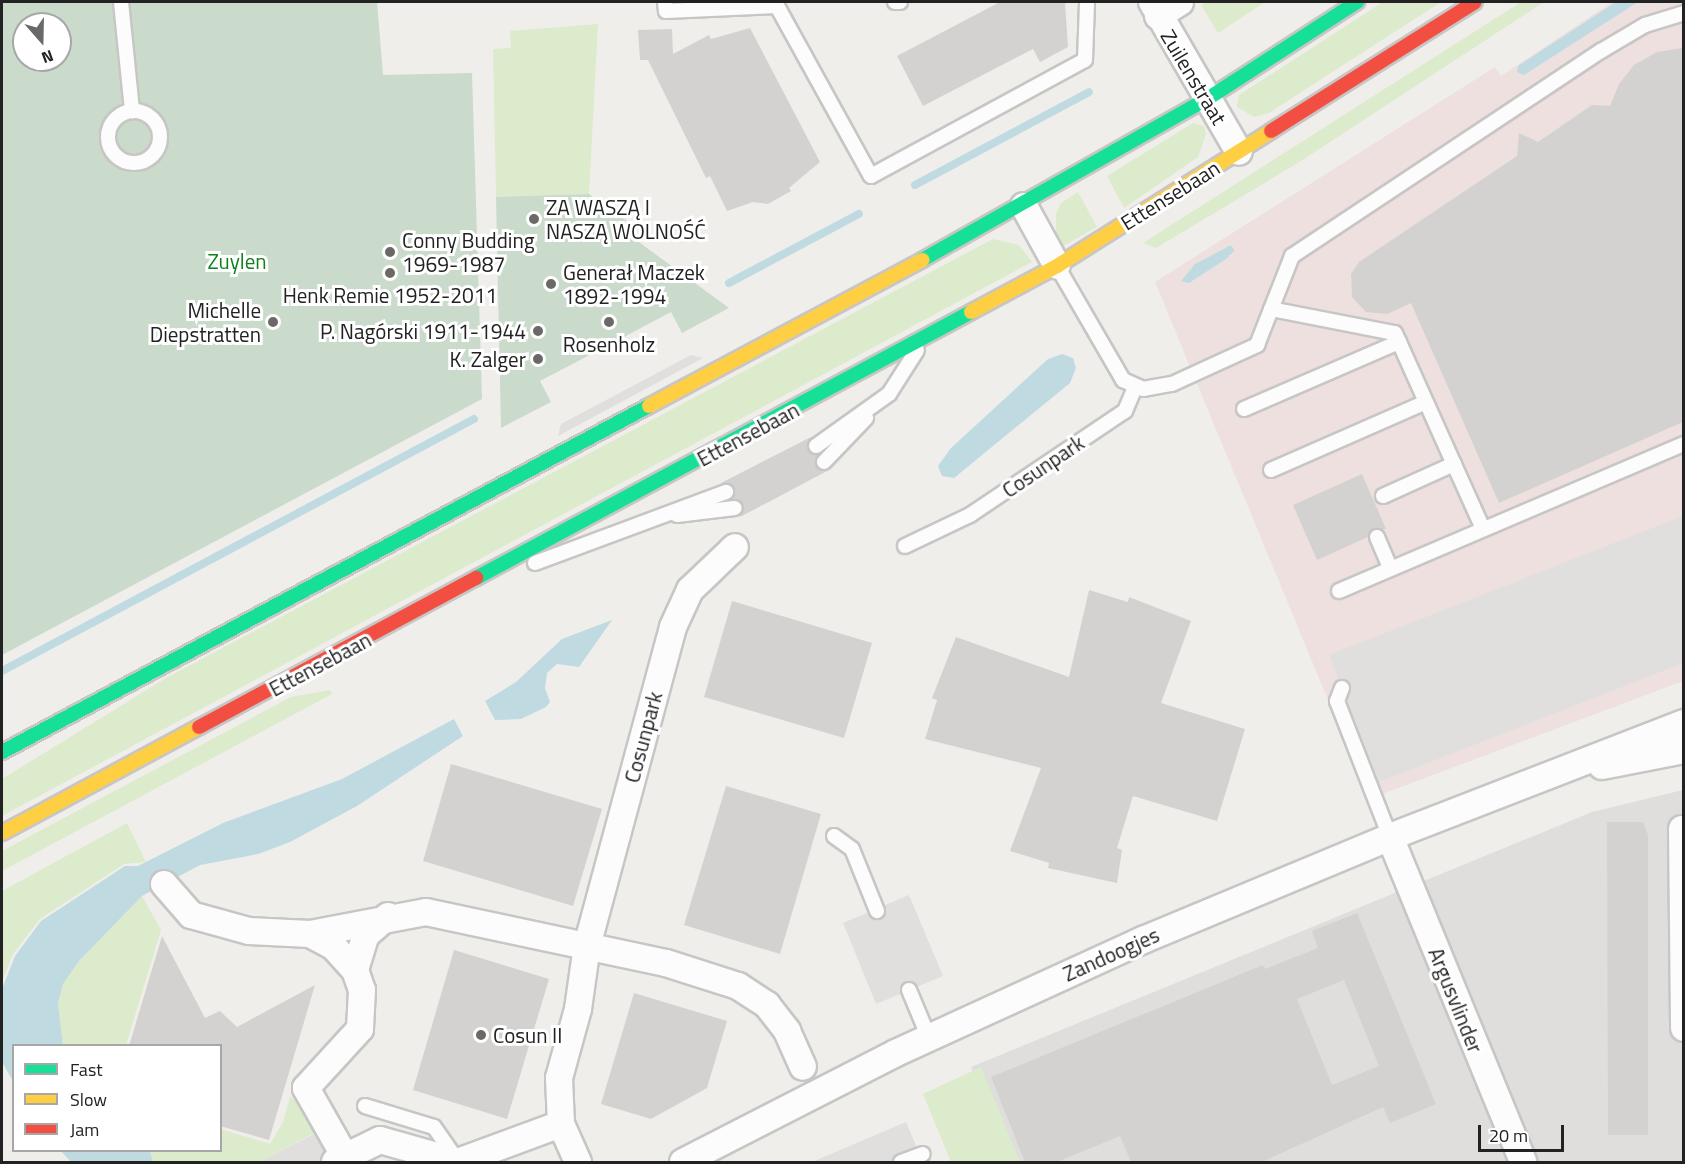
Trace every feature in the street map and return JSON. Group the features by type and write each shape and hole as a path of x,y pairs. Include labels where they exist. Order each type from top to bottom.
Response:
{"main road":[{"path":"2,752 1024,206 1207,99 1357,2"},
{"name":"Ettensebaan","path":"2,834 1057,266 1475,2"}],"street":[{"path":"1155,9 1180,2"},
{"name":"Zuilenstraat","path":"1155,9 1239,152"},
{"path":"1024,206 1057,266"},
{"name":"Cosunpark","path":"578,1162 561,1124 560,1078 578,1009 587,946 673,627 690,590 735,547"},
{"name":"Zandoogjes","path":"683,1162 715,1155 929,1038 1132,945 1390,837 1683,723"},
{"name":"Zandoogjes","path":"1551,774 1683,750"},
{"path":"1682,829 1683,1028"},
{"name":"Argusvlinder","path":"1390,837 1523,1162"},
{"path":"164,884 191,915 249,931 310,934 391,915 426,912 666,963 738,986 767,1005 787,1031 803,1067"},
{"path":"355,970 366,935 391,915"},
{"path":"310,934 334,947 355,970 362,990 360,1029 306,1088 340,1160 380,1140 458,1162 561,1124"}],"lane":[{"path":"121,2 132,111"},
{"path":"665,2 666,11 771,3 777,6 871,176 1085,60 1087,2"},
{"path":"895,2 900,2"},
{"path":"1057,266 1119,374 1135,387 1166,386 1257,345 1292,256 1601,51 1645,25 1683,13"},
{"path":"1271,309 1395,333 1483,529"},
{"path":"824,462 889,394 923,339"},
{"path":"1244,409 1399,342"},
{"name":"Cosunpark","path":"905,546 970,515 1125,411 1135,387"},
{"path":"816,446 889,394"},
{"path":"1271,470 1426,402"},
{"path":"1339,591 1683,444"},
{"path":"1383,496 1454,464"},
{"path":"443,598 651,518 726,492"},
{"path":"651,518 735,508"},
{"path":"1377,537 1390,568"},
{"path":"1342,688 1337,701 1362,752 1390,837"},
{"path":"834,836 856,856 877,911"},
{"path":"909,990 929,1038"},
{"path":"365,1106 434,1127 458,1162"},
{"path":"901,1162 923,1154"}],"shaded area":[{"path":"1612,2 1683,2 1683,681 1369,799 1155,282 1495,67 1501,76"},
{"path":"691,355 703,358 558,436 561,424"},
{"path":"1683,516 1683,663 1379,782 1329,655"},
{"path":"1683,790 1683,1162 1012,1162 971,1067 1592,812"},
{"path":"909,895 943,976 876,1004 843,923"},
{"path":"906,1122 923,1162 812,1162"},
{"path":"326,1128 344,1162 259,1162"}],"green space":[{"name":"Zuylen","path":"2,2 377,2 383,75 472,73 482,399 2,655"},
{"path":"1207,2 1265,2 1218,33 1201,5"},
{"path":"1383,2 1441,2 1269,113 1254,117 1237,107 1239,95"},
{"path":"1521,2 1544,2 1301,161 1156,248 1143,243"},
{"path":"598,24 589,194 496,197 493,49 511,48 510,31"},
{"path":"1193,123 1204,126 1206,134 1198,157 1124,208 1107,176"},
{"path":"1078,192 1097,227 1063,246 1056,240 1056,214 1061,203"},
{"path":"589,194 627,221 621,229 729,308 682,333 671,312 540,381 551,402 501,428 496,197"},
{"path":"993,239 1019,245 1032,262 2,816 2,779 166,678"},
{"path":"330,690 332,694 2,871 2,851 291,697"},
{"path":"127,823 146,862 124,864 40,919 13,954 2,982 2,891"},
{"path":"142,896 161,930 126,1044 63,1044 58,1004 63,984 79,961"},
{"path":"981,1067 1020,1162 951,1162 923,1094"},
{"path":"290,1097 305,1105 322,1129 259,1162 153,1162 150,1152 222,1152 222,1129 270,1144 283,1122"}],"water":[{"path":"1616,2 1638,2 1524,75 1517,72 1518,66"},
{"path":"1220,251 1229,257 1189,283 1181,281 1195,264"},
{"path":"1062,354 1073,358 1076,368 1070,383 954,478 942,476 938,466 951,448 1048,359"},
{"path":"612,620 579,667 557,664 547,673 545,688 550,702 546,707 521,719 495,720 485,701 516,682 562,639"},
{"path":"454,719 463,736 357,806 290,842 258,854 200,865 142,896 79,961 63,984 58,1004 63,1044 12,1044 12,1079 2,1062 2,989 15,956 41,921 125,866 138,866 223,823 342,779"},
{"path":"62,1152 150,1152 153,1162 71,1162"}],"building":[{"path":"1000,2 1065,2 1068,47 1040,62 1033,49 923,106 897,56"},
{"path":"750,28 820,162 789,188 791,191 768,204 753,202 727,211 710,176 706,178 648,60 640,60 638,30 672,29 673,54 709,35 711,39"},
{"path":"1683,48 1683,422 1499,503 1411,303 1387,314 1366,312 1352,297 1351,274 1359,262 1517,156 1519,133 1538,142 1592,105 1610,106 1619,84 1634,65 1657,52"},
{"path":"811,437 807,447 819,454 816,465 829,470 740,517 742,503 731,499 732,485 721,483"},
{"path":"1362,474 1386,529 1373,529 1368,537 1317,560 1293,505"},
{"path":"1089,590 1128,602 1129,597 1191,621 1161,703 1245,729 1217,821 1133,796 1117,848 1122,850 1117,883 1048,868 1049,863 1010,851 1041,768 925,739 937,700 932,698 956,637 1069,677"},
{"path":"732,601 872,643 844,738 704,697"},
{"path":"451,764 602,809 573,906 423,861"},
{"path":"726,786 821,814 780,954 684,925"},
{"path":"1607,822 1643,822 1648,835 1648,1135 1608,1135"},
{"path":"1357,913 1436,1104 1390,1123 1383,1107 1262,1162 1131,1162 1120,1136 1057,1162 1025,1162 991,1077 1263,965 1265,969 1318,948 1312,931","holes":["1344,980 1379,1066 1332,1085 1297,999"]},
{"path":"162,936 205,1018 220,1011 237,1027 315,985 269,1140 222,1127 222,1044 130,1044"},
{"name":"Cosun II","path":"454,950 549,979 507,1119 413,1090"},
{"path":"634,993 727,1021 707,1088 651,1119 601,1104"}],"waterway":[{"path":"915,185 1089,92"},
{"path":"729,283 859,214"},
{"path":"1217,258 1230,250"},
{"path":"2,671 474,419"}],"traffic: fast":[{"path":"922,260 1207,99 1357,2"},
{"path":"476,578 971,312"},
{"path":"2,752 649,406"}],"traffic: slow":[{"path":"971,312 1057,266 1271,131"},
{"path":"649,406 922,260"},
{"path":"2,833 199,727"}],"traffic: jam":[{"path":"1271,131 1475,2"},
{"path":"199,727 476,578"}],"place":[{"name":"ZA WASZĄ I NASZĄ WOLNOŚĆ","path":"534,219"},
{"name":"Conny Budding 1969-1987","path":"390,252"},
{"name":"Henk Remie 1952-2011","path":"390,273"},
{"name":"Generał Maczek 1892-1994","path":"551,284"},
{"name":"Michelle Diepstratten","path":"273,322"},
{"name":"Rosenholz","path":"609,322"},
{"name":"P. Nagórski 1911-1944","path":"538,331"},
{"name":"K. Zalger","path":"538,359"},
{"name":"Cosun II","path":"481,1035"}]}
